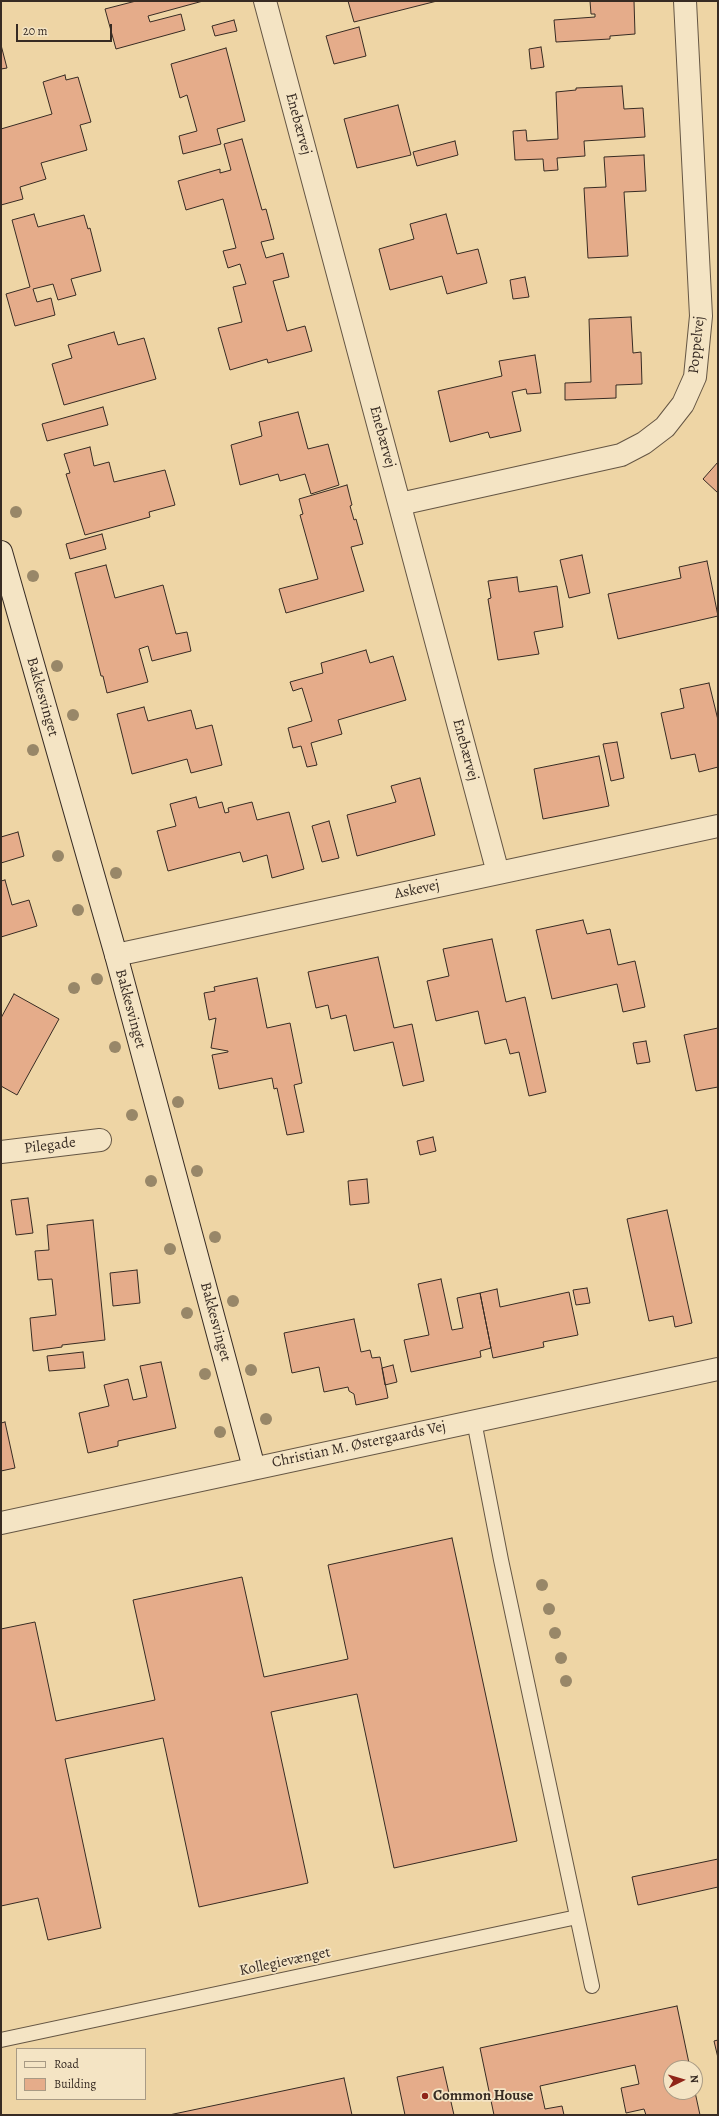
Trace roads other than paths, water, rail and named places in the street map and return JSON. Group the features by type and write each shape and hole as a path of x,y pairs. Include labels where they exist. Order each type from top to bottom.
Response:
{"street":[{"name":"Enebærvej","path":"265,1 498,873"},
{"name":"Poppelvej","path":"400,504 621,455 644,443 665,427 683,404 696,377 701,316 685,1"},
{"name":"Bakkesvinget","path":"1,552 116,955 254,1468"},
{"name":"Askevej","path":"116,955 718,826"},
{"name":"Pilegade","path":"1,1152 100,1140"},
{"name":"Christian M. Østergaards Vej","path":"1,1523 718,1369"}],"lane":[{"path":"474,1421 501,1560 592,1986"},
{"name":"Kollegievænget","path":"1,2040 577,1917"}],"place":[{"name":"Common House","path":"425,2096"}]}
